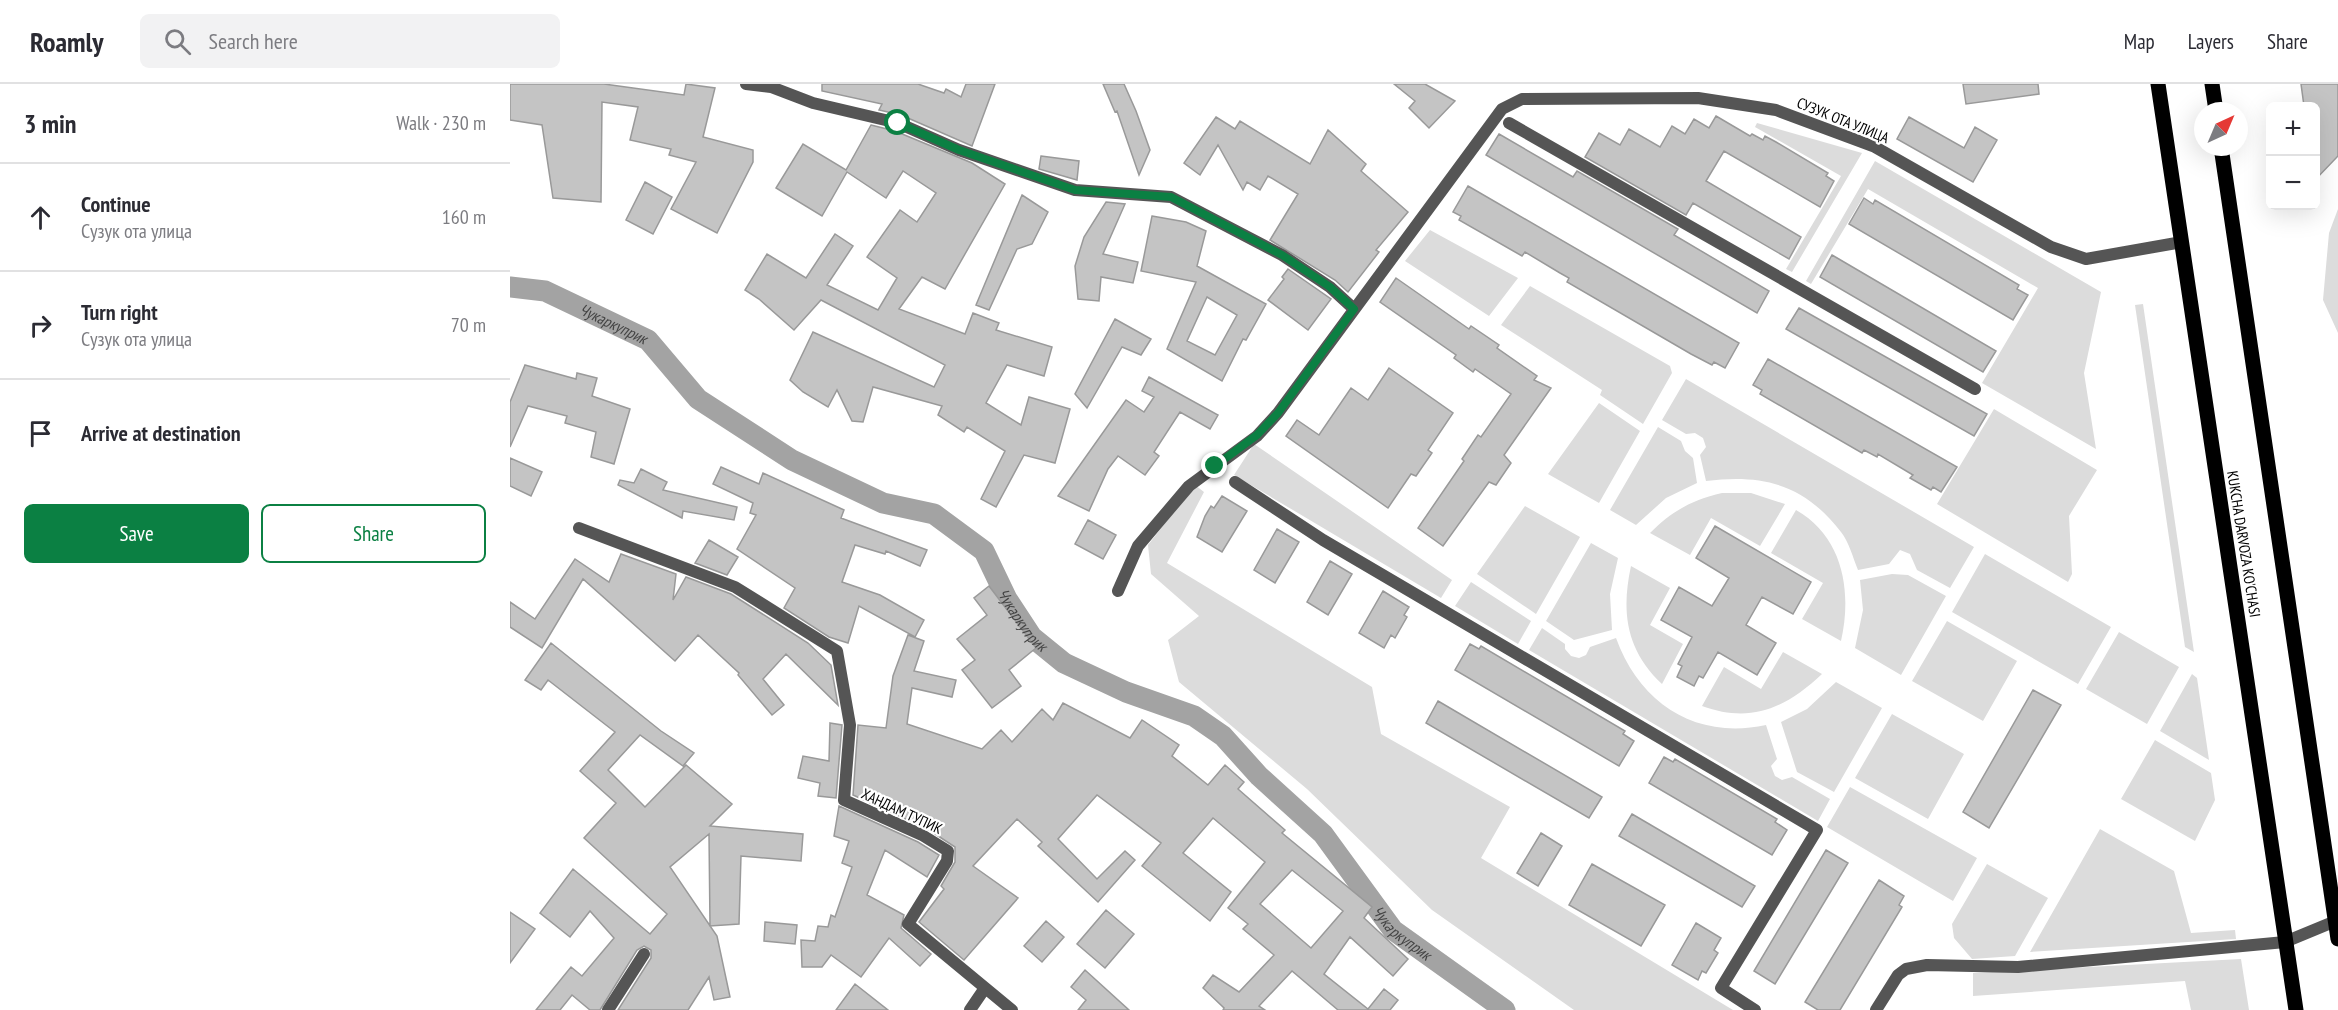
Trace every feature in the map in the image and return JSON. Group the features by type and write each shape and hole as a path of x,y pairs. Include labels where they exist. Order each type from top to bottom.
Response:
{"main road":[{"name":"KUKCHA DARVOZA KO'CHASI","path":"2158,84 2296,1010"},
{"path":"2212,84 2215,102"},
{"path":"2222,156 2338,939"}],"street":[{"path":"746,84 771,87 813,103 898,123 959,150 1075,190 1171,197 1282,255 1330,287 1354,309"},
{"name":"СУЗУК ОТА УЛИЦА","path":"1118,591 1138,546 1189,486 1257,435 1278,413 1502,109 1522,99 1698,98 1776,110 1875,147 2051,247 2086,259 2182,242"},
{"path":"1509,123 1974,390"},
{"path":"1235,482 1323,540 1817,830 1721,988 1755,1010"},
{"name":"ХАНДАМ ТУПИК","path":"579,528 735,587 837,651 850,725 844,800 922,835 948,851 948,861 907,922 1012,1010"},
{"path":"1876,1010 1898,975 1906,969 1916,967 2018,967 2285,942 2337,921"},
{"path":"608,1010 644,954"},
{"path":"970,1010 985,988"}],"shaded area":[{"path":"1757,123 1862,153 1792,272 1786,269 1841,176 1755,127"},
{"path":"1875,161 2101,292 2084,373 2096,449 1982,383 2038,288 1868,189 1811,284 1806,281"},
{"path":"2338,209 2338,333 2323,300 2329,233"},
{"path":"1430,230 1518,278 1489,316 1405,261"},
{"path":"1530,286 1670,366 1672,373 1643,424 1600,395 1602,390 1501,325"},
{"path":"2143,304 2194,652 2185,647 2135,305"},
{"path":"1686,379 1974,547 1950,588 1917,570 1910,554 1900,550 1889,564 1858,570 1844,536 1827,516 1797,493 1764,481 1727,479 1706,481 1700,455 1706,447 1703,438 1695,433 1686,434 1662,420"},
{"path":"1599,403 1640,431 1599,503 1548,474"},
{"path":"1994,409 2097,470 2069,516 2072,574 2068,582 1937,504"},
{"path":"1658,427 1681,441 1685,451 1693,458 1697,483 1666,498 1636,525 1610,510"},
{"path":"1254,444 1452,580 1441,598 1234,475"},
{"path":"1195,485 1204,492 1167,563 1372,687 1381,734 1510,807 1481,858 1733,1010 1574,1010 1432,910 1307,789 1179,682 1168,640 1199,616 1151,574 1148,545"},
{"path":"1722,493 1751,493 1785,504 1760,546 1711,518 1690,555 1650,533 1666,518 1683,507"},
{"path":"1525,506 1580,537 1536,614 1477,574"},
{"path":"1796,510 1812,521 1825,535 1841,568 1845,604 1841,641 1802,619 1823,583 1771,553"},
{"path":"1591,543 1618,558 1610,594 1612,630 1574,640 1546,621"},
{"path":"1985,554 2111,627 2078,684 1952,612"},
{"path":"1631,566 1670,588 1650,625 1683,644 1662,684 1641,658 1629,630 1627,599"},
{"path":"1892,574 1908,575 1946,596 1901,675 1855,648 1863,610 1860,580"},
{"path":"1471,582 1531,621 1518,644 1455,606"},
{"path":"1947,621 2017,661 1983,721 1912,681"},
{"path":"1542,628 1565,644 1565,649 1571,656 1579,658 1586,655 1590,647 1616,638 1626,661 1640,682 1674,712 1694,721 1716,727 1740,728 1766,725 1777,759 1771,766 1775,776 1782,780 1792,777 1830,799 1818,821 1529,650"},
{"path":"2119,632 2179,667 2147,724 2086,689"},
{"path":"1783,652 1822,674 1809,686 1781,704 1752,713 1720,711 1702,706 1724,667 1761,689"},
{"path":"2192,674 2197,678 2209,760 2160,731"},
{"path":"1836,682 1882,708 1834,792 1797,772 1781,722 1807,709"},
{"path":"1892,714 1964,754 1928,819 1855,778"},
{"path":"2155,740 2211,773 2215,800 2195,841 2121,799"},
{"path":"1850,787 1977,858 1953,901 1827,827"},
{"path":"2100,829 2174,871 2191,933 2235,930 2236,939 2030,952"},
{"path":"1987,864 2048,898 2015,956 1972,959 1954,938 1952,924"},
{"path":"2241,959 2249,1010 2191,1010 2185,981 1973,996 1973,973"}],"building":[{"path":"510,84 604,84 684,95 686,84 715,88 703,137 753,150 753,162 717,233 671,209 696,162 669,155 671,149 630,140 638,107 602,102 601,202 553,198 542,125 510,120"},
{"path":"822,84 918,84 944,93 946,89 961,97 966,84 995,84 972,146 901,115 879,110 882,104 822,91"},
{"path":"1103,84 1124,84 1136,111 1150,150 1139,175 1117,111 1115,112"},
{"path":"1394,84 1425,84 1455,101 1429,128 1409,108 1415,101"},
{"path":"1963,84 2038,84 2039,94 1966,104"},
{"path":"2301,84 2338,84 2338,156 2320,175 2320,102 2303,102"},
{"path":"1716,116 1750,136 1752,134 1763,140 1765,136 1776,142 1828,173 1826,176 1834,181 1820,207 1724,151 1706,181 1801,237 1789,259 1693,203 1686,215 1585,157 1599,133 1620,145 1629,129 1660,147 1672,126 1685,134 1694,119 1709,128"},
{"path":"1216,117 1235,129 1240,121 1310,164 1328,130 1366,164 1361,171 1408,212 1376,250 1379,252 1348,292 1335,280 1270,240 1298,194 1268,176 1260,190 1247,182 1243,190 1218,145 1200,175 1184,163"},
{"path":"1909,117 1964,148 1975,127 1997,140 1973,182 1897,139"},
{"path":"871,125 895,131 972,163 1005,184 945,289 922,277 899,309 965,334 973,313 999,323 996,330 1052,347 1044,376 1007,365 986,403 1021,425 1029,397 1070,409 1055,463 1024,455 996,507 981,499 1005,451 967,427 964,432 938,415 942,406 873,387 863,422 852,421 837,390 828,407 803,392 790,380 813,332 934,387 945,365 821,300 794,330 759,299 745,290 767,254 806,278 835,234 853,246 827,285 878,310 897,278 867,257 900,210 917,222 936,193 903,171 886,198 847,172 822,216 776,188 803,144 846,170"},
{"path":"1499,134 1573,177 1577,171 1678,229 1674,235 1769,291 1757,313 1486,155"},
{"path":"1041,156 1079,161 1077,180 1039,169"},
{"path":"645,182 672,197 653,234 626,220"},
{"path":"1468,186 1739,343 1725,368 1714,362 1712,365 1691,354 1567,282 1569,278 1525,252 1522,256 1459,220 1461,216 1453,212"},
{"path":"1022,195 1048,212 1032,244 1017,249 989,310 976,305"},
{"path":"1864,198 1873,204 1875,200 2019,285 2017,289 2028,295 2013,320 1849,224"},
{"path":"1106,202 1125,204 1103,254 1138,262 1133,283 1101,277 1099,301 1078,299 1075,266 1084,237"},
{"path":"1152,216 1186,222 1206,231 1197,266 1266,304 1246,340 1243,339 1222,381 1167,349 1196,282 1141,271","holes":["1207,297 1237,315 1215,355 1187,341"]},
{"path":"1832,255 1996,351 1983,372 1820,277"},
{"path":"1288,269 1331,299 1308,330 1268,300 1284,279 1282,277"},
{"path":"1396,278 1469,329 1471,326 1499,345 1497,348 1537,376 1534,380 1551,388 1504,455 1511,463 1496,485 1489,482 1443,546 1418,528 1464,461 1462,459 1478,435 1481,437 1511,394 1475,369 1473,372 1454,358 1456,355 1380,302"},
{"path":"1799,308 1987,414 1974,436 1786,329"},
{"path":"1115,319 1151,339 1141,355 1122,347 1087,408 1075,394"},
{"path":"1768,359 1957,467 1941,492 1933,487 1931,490 1910,478 1913,475 1878,454 1877,457 1864,450 1862,453 1760,394 1762,390 1753,385"},
{"path":"525,365 576,379 577,373 597,378 592,396 630,409 614,464 591,457 596,432 565,423 567,416 528,406 510,447 510,402"},
{"path":"1389,368 1453,413 1428,450 1432,453 1416,476 1411,474 1388,508 1286,436 1297,420 1319,435 1351,388 1368,400"},
{"path":"1149,377 1218,415 1210,429 1180,412 1154,452 1159,456 1145,475 1118,456 1108,469 1089,511 1058,496 1126,400 1144,412 1154,397 1142,391"},
{"path":"510,458 542,472 531,496 510,486"},
{"path":"721,467 759,484 763,473 844,510 841,518 927,550 920,566 886,551 885,554 855,545 842,582 880,595 924,620 915,637 859,606 848,643 829,637 784,608 795,588 737,549 756,515 750,513 753,503 713,484"},
{"path":"641,469 667,482 663,490 737,507 734,520 683,511 682,518 618,485 620,480 634,483"},
{"path":"1222,496 1247,511 1222,552 1197,537 1211,506 1214,508"},
{"path":"1088,520 1116,535 1103,559 1075,544"},
{"path":"1715,526 1811,582 1793,614 1762,597 1746,625 1776,643 1757,675 1718,652 1703,678 1699,676 1694,686 1677,677 1682,666 1678,664 1692,637 1661,620 1679,587 1712,606 1729,578 1696,558"},
{"path":"1277,529 1299,542 1275,583 1254,570"},
{"path":"709,540 738,557 727,575 695,563"},
{"path":"621,554 676,574 673,600 686,577 731,594 808,643 831,665 838,705 786,654 763,679 784,705 772,715 738,675 739,673 698,635 675,661 583,579 542,648 510,627 510,602 535,619 575,559 609,582"},
{"path":"1330,561 1352,574 1328,615 1307,602"},
{"path":"989,586 1036,648 1009,670 1021,686 992,708 962,670 975,660 957,639 987,615 974,598"},
{"path":"1383,591 1409,607 1404,615 1407,617 1395,638 1391,635 1384,648 1359,633"},
{"path":"908,635 924,641 914,671 956,680 952,697 912,688 907,724 982,749 1001,730 1012,742 1042,709 1053,720 1063,703 1130,738 1142,720 1179,745 1172,756 1208,785 1225,765 1244,782 1238,789 1285,830 1282,833 1372,907 1364,918 1408,959 1393,976 1350,937 1324,974 1368,1009 1384,989 1398,1000 1390,1010 1338,1010 1292,971 1259,1006 1265,1010 1223,1010 1224,1008 1203,988 1213,975 1239,992 1274,955 1243,929 1248,924 1228,908 1265,862 1213,818 1183,853 1231,892 1210,921 1142,866 1161,843 1097,795 1058,839 1097,879 1125,851 1135,860 1098,902 1038,846 1042,842 1017,819 973,866 1018,898 964,960 919,922 944,889 941,886 955,862 955,847 926,828 853,795 858,725 886,728 893,676","holes":["1292,870 1343,911 1311,948 1260,904"]},
{"path":"551,643 661,731 694,753 683,766 640,735 608,770 645,807 686,765 732,804 710,826 803,834 801,861 741,856 739,924 710,926 717,936 730,997 714,1000 709,977 688,1010 618,1010 651,958 651,950 644,946 637,950 600,1010 590,1010 572,995 560,1010 536,1010 571,967 582,976 614,938 590,911 570,937 540,913 573,869 650,934 667,914 584,838 616,803 580,771 615,732 548,680 541,690 525,680","holes":["709,834 710,926 670,867"]},
{"path":"1470,644 1479,649 1481,646 1625,731 1623,734 1634,741 1619,766 1455,670"},
{"path":"2033,690 2061,705 1989,828 1963,812"},
{"path":"1438,701 1602,797 1589,818 1426,723"},
{"path":"830,723 842,725 836,798 818,796 820,783 798,778 803,756 829,761"},
{"path":"1664,757 1673,762 1675,759 1777,819 1775,822 1787,830 1772,855 1649,783"},
{"path":"839,806 918,842 939,855 927,877 885,850 867,895 904,915 901,928 931,954 920,966 889,938 861,977 831,955 822,967 802,967 801,940 815,941 818,926 828,927 831,915 835,917 852,867 842,863 849,841 834,836"},
{"path":"1632,814 1755,886 1742,907 1619,836"},
{"path":"1541,833 1562,846 1538,886 1517,873"},
{"path":"1826,850 1848,863 1775,984 1754,971"},
{"path":"1592,864 1665,905 1641,946 1569,905"},
{"path":"1879,880 1904,896 1899,905 1902,907 1840,1010 1818,1010 1805,1002"},
{"path":"1106,910 1134,934 1105,968 1077,944"},
{"path":"510,912 535,929 510,963"},
{"path":"1046,921 1064,937 1042,962 1024,946"},
{"path":"765,922 797,925 795,944 764,941"},
{"path":"1696,923 1721,938 1714,950 1718,953 1706,973 1702,971 1698,980 1672,965"},
{"path":"1085,970 1129,1010 1078,1010 1086,1000 1071,987"},
{"path":"855,984 888,1010 836,1010"}],"waterway":[{"name":"Чукаркуприк","path":"510,287 545,291 648,340 698,399 792,460 883,503 934,514 984,551 1007,599 1032,637 1064,663 1126,692 1194,716 1223,736 1259,776 1323,834 1393,930 1505,1010"}],"route":[{"path":"898,123 947,142 959,150 1075,190 1171,197 1282,255 1330,287 1354,309 1278,413 1257,435 1215,466"}]}
